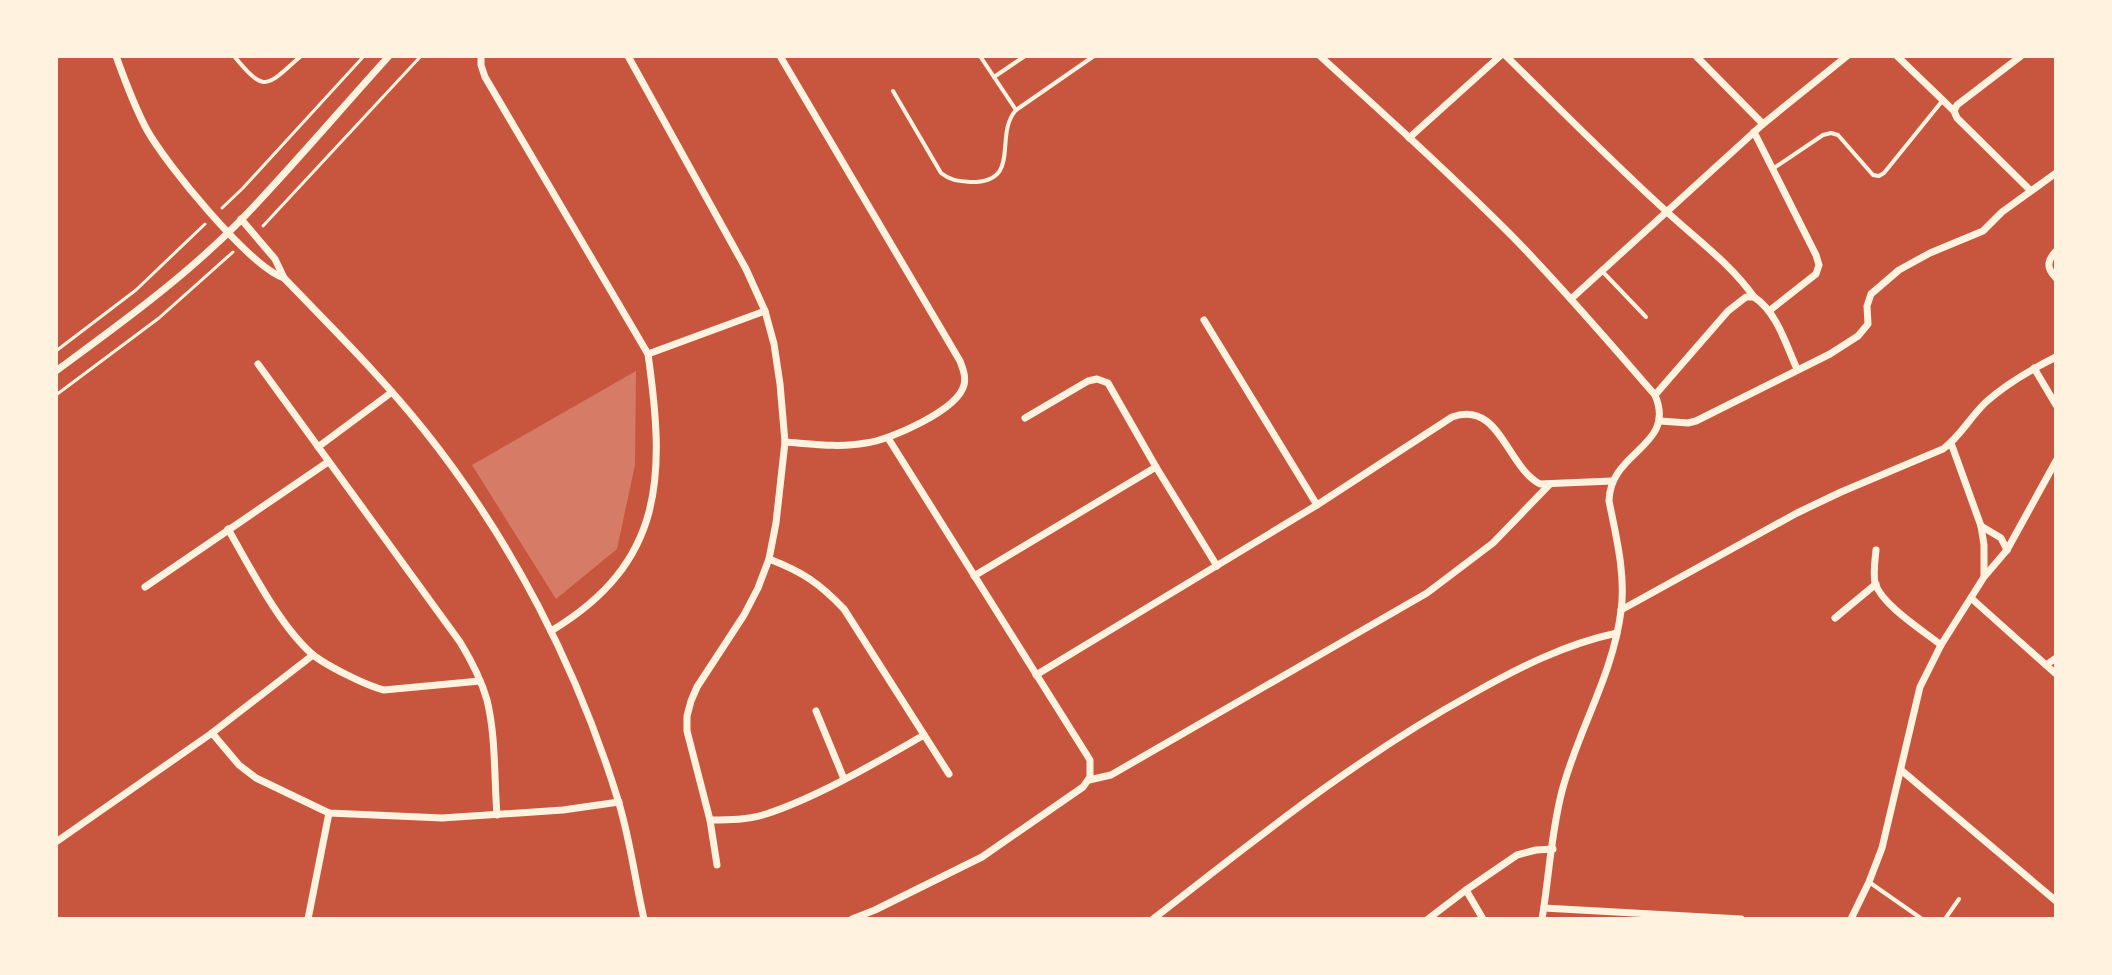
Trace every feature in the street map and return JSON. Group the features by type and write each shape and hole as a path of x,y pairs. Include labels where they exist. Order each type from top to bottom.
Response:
{"street":[{"path":"116,56 132,101 169,164 227,232 266,270 284,278 392,392 486,515 551,631 588,712 619,802 644,919"},
{"path":"56,371 180,276 241,219 389,56"},
{"path":"481,56 485,77 648,354 654,397 658,446 654,494 641,537 625,567 604,592 579,614 551,631"},
{"path":"628,56 746,269 765,311 780,384 785,442 769,559 744,615 697,687 687,716 687,731 710,820 717,865"},
{"path":"780,56 965,372 961,394 953,402 915,426 888,438 848,446 785,442"},
{"path":"1320,56 1509,234 1655,395 1661,410 1655,433 1622,466 1612,481 1609,501 1622,581 1621,610 1605,677 1563,789 1542,919"},
{"path":"1409,138 1503,56 1743,280 1754,297 1769,311 1797,369"},
{"path":"1696,56 1763,124"},
{"path":"1571,299 1763,124 1847,56"},
{"path":"1897,56 2030,190"},
{"path":"1954,111 1957,105 2021,56"},
{"path":"1754,132 1819,265 1816,274 1769,311"},
{"path":"1660,421 1696,421 1830,354 1867,328 1871,294 1899,270 1983,231 2002,212 2056,173"},
{"path":"241,219 275,259 284,278"},
{"path":"2056,251 2048,265 2056,278"},
{"path":"1655,395 1728,311 1746,297 1754,297"},
{"path":"648,354 765,311"},
{"path":"1204,320 1317,505"},
{"path":"1621,610 1797,513 1943,449 1986,402 2034,368 2056,357"},
{"path":"258,364 460,642 480,681 491,720 497,815"},
{"path":"2034,368 2056,405"},
{"path":"1025,418 1088,381 1097,379 1108,383 1217,566"},
{"path":"318,447 392,392"},
{"path":"1036,675 1317,505 1452,417 1470,413 1492,424 1530,478 1540,484 1612,481"},
{"path":"852,919 982,857 1083,787 1089,780 1091,769 1090,760 888,438"},
{"path":"1951,443 1981,526 1984,577"},
{"path":"1851,919 1882,848 1920,687 1941,645 1984,577 2007,550 2056,461"},
{"path":"145,587 328,462"},
{"path":"974,576 1156,467"},
{"path":"1089,780 1111,775 1427,593 1493,543 1550,484"},
{"path":"1981,526 2001,538 2007,550"},
{"path":"228,529 277,611 313,655 371,687 384,690 480,681"},
{"path":"1876,550 1874,575 1887,601 1941,645"},
{"path":"769,559 797,570 823,587 844,609 949,774"},
{"path":"1835,618 1876,584"},
{"path":"1971,598 2056,674"},
{"path":"1153,919 1309,798 1449,706 1550,653 1617,633"},
{"path":"56,842 212,733 313,655"},
{"path":"2046,665 2056,658"},
{"path":"816,711 844,779"},
{"path":"212,733 239,765 256,778 329,813 442,818 619,802"},
{"path":"710,820 737,820 764,814 844,779 924,735"},
{"path":"1901,770 2056,901"},
{"path":"308,919 329,813"},
{"path":"1428,919 1517,855 1553,849"},
{"path":"1466,890 1483,919"},
{"path":"1544,908 1741,919"}],"lane":[{"path":"234,56 252,78 266,83 301,56"},
{"path":"980,56 1016,110"},
{"path":"994,77 1025,56"},
{"path":"893,91 941,173 955,181 983,181 1000,171 1005,158 1006,128 1011,115 1094,56"},
{"path":"1773,169 1823,135 1831,133 1838,135 1873,175 1879,176 1943,100"},
{"path":"1602,271 1646,317"},
{"path":"1869,882 1922,919"},
{"path":"1945,919 1959,899"}],"building":[{"path":"636,371 635,465 617,549 556,599 472,465"}]}
